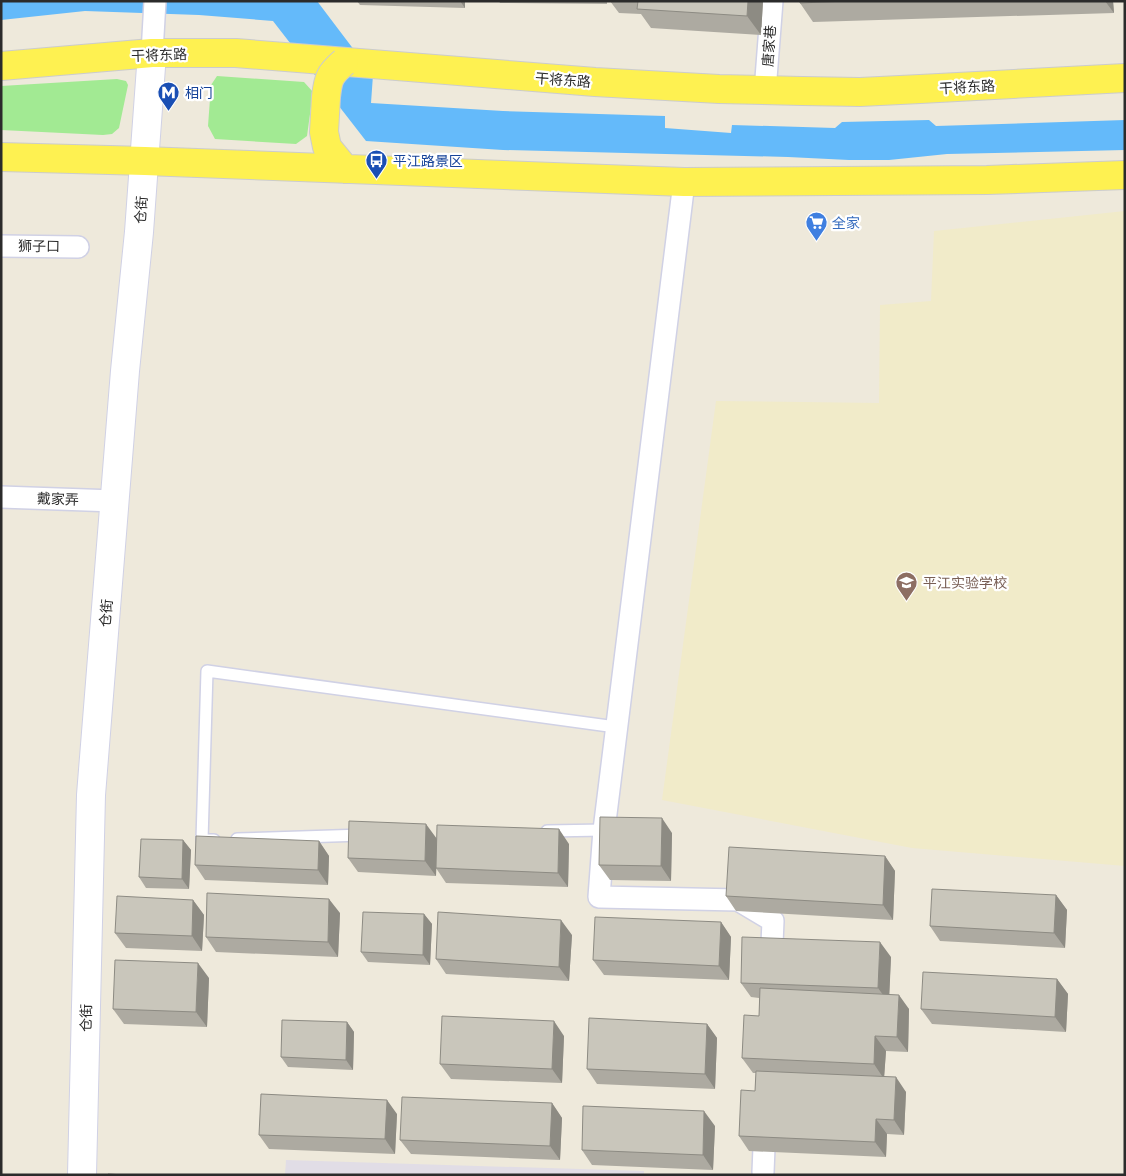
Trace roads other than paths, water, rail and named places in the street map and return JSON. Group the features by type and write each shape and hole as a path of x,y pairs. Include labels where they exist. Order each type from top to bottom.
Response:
{"main road":[{"name":"干将东路","path":"1,66 153,40 236,54 595,82 765,90 860,92 1125,78"},
{"path":"344,62 333,71 328,81 324,132 327,147 345,169"},
{"path":"1,156 684,182 988,180 1125,175"}],"street":[{"path":"153,40 155,1"},
{"name":"唐家巷","path":"765,90 772,1"},
{"name":"仓街","path":"82,1175 91,795 145,160 153,40"},
{"path":"684,182 616,727 604,830 599,897 738,900 773,921 770,989"},
{"name":"狮子口","path":"1,246 78,247"},
{"name":"戴家弄","path":"1,498 115,501"},
{"path":"762,1172 765,1104"}],"lane":[{"path":"378,834 202,840 207,672 616,727"},
{"path":"535,832 604,830"}],"water":[{"path":"1,1 317,1 373,75 371,103 503,111 665,116 665,128 731,133 732,125 835,128 842,122 929,120 936,126 1125,120 1125,150 947,154 889,160 849,160 503,150 366,141 273,21 199,15 85,11 1,20"}],"place":[{"name":"相门","path":"169,112"},
{"name":"平江路景区","path":"377,180"},
{"name":"全家","path":"816,242"},
{"name":"平江实验学校","path":"907,602"}]}
